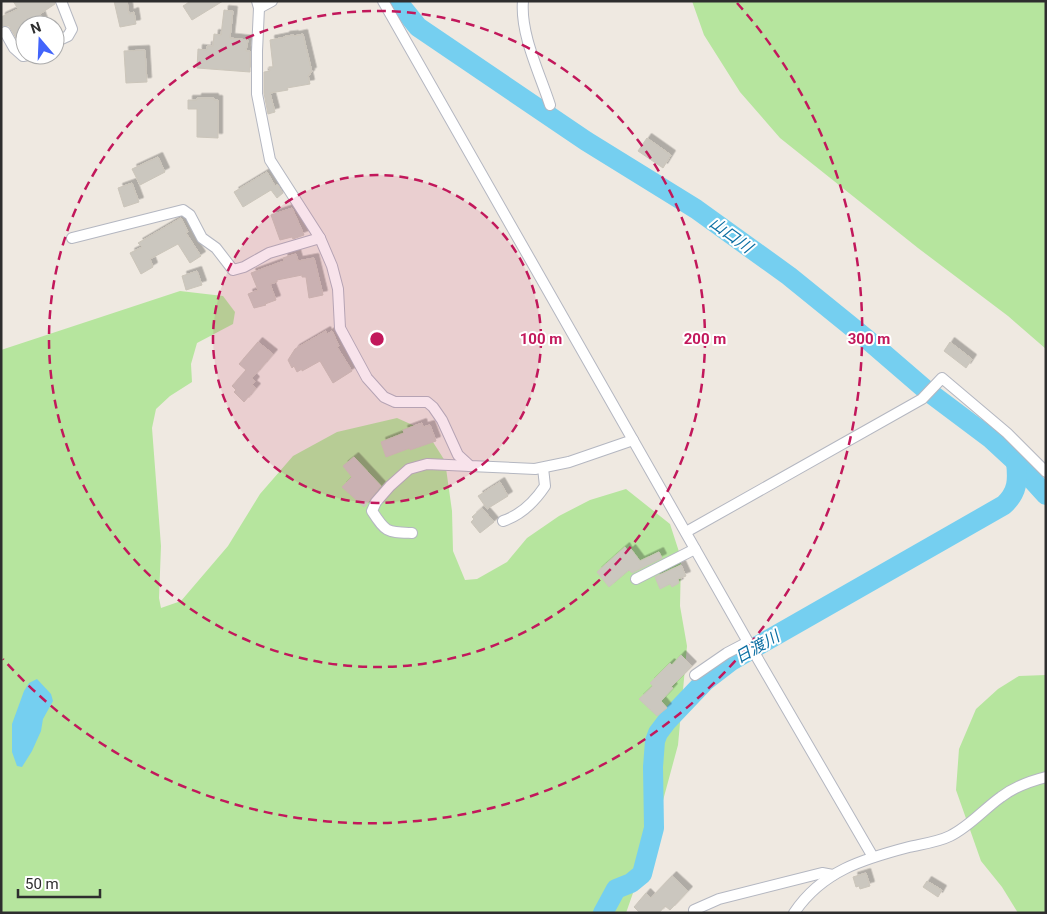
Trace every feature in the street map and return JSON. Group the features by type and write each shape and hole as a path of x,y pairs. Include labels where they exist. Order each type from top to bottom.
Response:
{"street":[{"path":"61,1 72,29 65,37"},
{"path":"272,1 258,5 257,51 257,94 270,160 320,238 332,266 338,289 340,328 367,378 384,397 396,402 426,402 433,407 442,420 458,455 470,466"},
{"path":"383,1 751,647 873,857"},
{"path":"523,1 523,20 550,105"},
{"path":"5,32 15,49"},
{"path":"72,238 183,210 190,214 202,238 216,248 233,270 244,267 269,252 320,238"},
{"path":"686,532 927,394 942,378 1007,433 1046,472"},
{"path":"412,532 391,532 380,524 372,511 376,502 390,486 409,469 427,464 535,469 569,462 633,440"},
{"path":"503,521 514,517 537,498 545,486 542,468"},
{"path":"636,579 695,549"},
{"path":"695,675 727,653 751,647"},
{"path":"794,913 816,887 832,874 873,857 949,837 1002,796 1022,785 1046,776"},
{"path":"694,910 719,899 822,873 832,874"}],"green space":[{"path":"692,1 1046,1 1046,349 1008,316 918,248 780,138 740,92 704,35"},
{"path":"180,291 223,296 235,312 233,324 197,343 191,364 192,382 170,396 156,409 152,428 161,546 159,598 161,608 181,601 228,546 260,494 293,456 337,432 397,418 426,431 445,461 452,511 453,551 465,580 477,579 507,562 527,538 559,516 590,500 626,489 670,524 681,558 680,606 687,646 678,745 655,830 626,913 1,913 1,350"},
{"path":"1046,675 1046,913 1018,913 1002,887 981,861 956,790 959,749 976,709 998,689 1019,676"}],"water":[{"path":"37,679 51,694 53,701 43,719 41,731 32,751 22,767 17,766 12,752 12,724 24,691 29,683"}],"building":[{"path":"13,1 54,1 55,4 40,15 15,15 15,36 9,26 1,26 1,17 18,9"},
{"path":"114,1 127,1 129,14 134,12 136,24 120,27"},
{"path":"191,1 223,1 192,20 183,6"},
{"path":"224,10 233,11 230,38 248,40 246,51 250,51 250,72 197,68 198,49 207,50 207,46 213,46 214,34 221,35"},
{"path":"303,34 312,72 308,75 310,84 270,93 275,112 268,114 264,93 264,72 270,71 269,67 273,67 270,40"},
{"path":"145,50 147,82 126,83 124,51"},
{"path":"197,98 214,98 214,100 218,100 218,138 197,137 197,109 188,109 188,100 197,100"},
{"path":"647,138 671,155 663,168 638,151"},
{"path":"158,157 165,172 140,185 132,169"},
{"path":"267,172 275,186 277,184 283,193 277,198 271,190 243,207 234,192"},
{"path":"132,183 139,202 124,207 118,188"},
{"path":"292,208 304,235 293,239 292,237 280,240 271,215"},
{"path":"181,218 188,232 186,233 201,256 190,263 178,244 150,259 153,267 141,274 130,253 142,247 138,243"},
{"path":"296,254 298,261 314,258 323,295 309,298 306,277 302,277 302,275 277,280 277,282 270,284 276,300 254,308 248,294 258,290 251,273 284,261 283,258"},
{"path":"197,271 202,285 186,290 182,276"},
{"path":"326,331 327,334 332,331 339,346 337,347 352,371 333,383 320,361 297,372 294,366 292,368 288,360 295,349"},
{"path":"258,342 273,354 252,378 255,381 252,385 256,388 244,402 234,392 236,390 232,386 246,370 239,364"},
{"path":"950,342 972,359 966,368 944,351"},
{"path":"422,423 423,427 430,425 436,441 386,457 381,442 404,433 403,430"},
{"path":"354,457 381,486 364,507 342,487 352,477 343,466"},
{"path":"500,482 508,496 487,509 478,496"},
{"path":"482,508 494,522 480,533 471,522 474,519 472,517"},
{"path":"625,547 628,552 631,549 640,561 659,552 662,558 632,573 629,570 609,587 597,572"},
{"path":"681,565 686,576 678,579 679,583 672,587 670,584 660,589 655,577"},
{"path":"681,655 692,666 671,687 673,688 661,701 667,708 657,716 639,699 653,686 650,683"},
{"path":"866,873 870,886 860,889 859,886 856,887 853,877"},
{"path":"672,876 688,891 670,910 665,906 659,913 640,913 634,907 646,893 651,898"},
{"path":"927,881 942,890 938,897 923,887"}],"waterway":[{"name":"山口川","path":"397,1 418,27 586,141 696,209 789,276 926,390 990,438 1016,462 1046,495"},
{"name":"日渡川","path":"603,913 616,889 631,883 642,874 654,828 653,767 655,741 658,733 667,721 705,681 731,661 1004,505 1009,500 1016,485 1016,462"}]}
